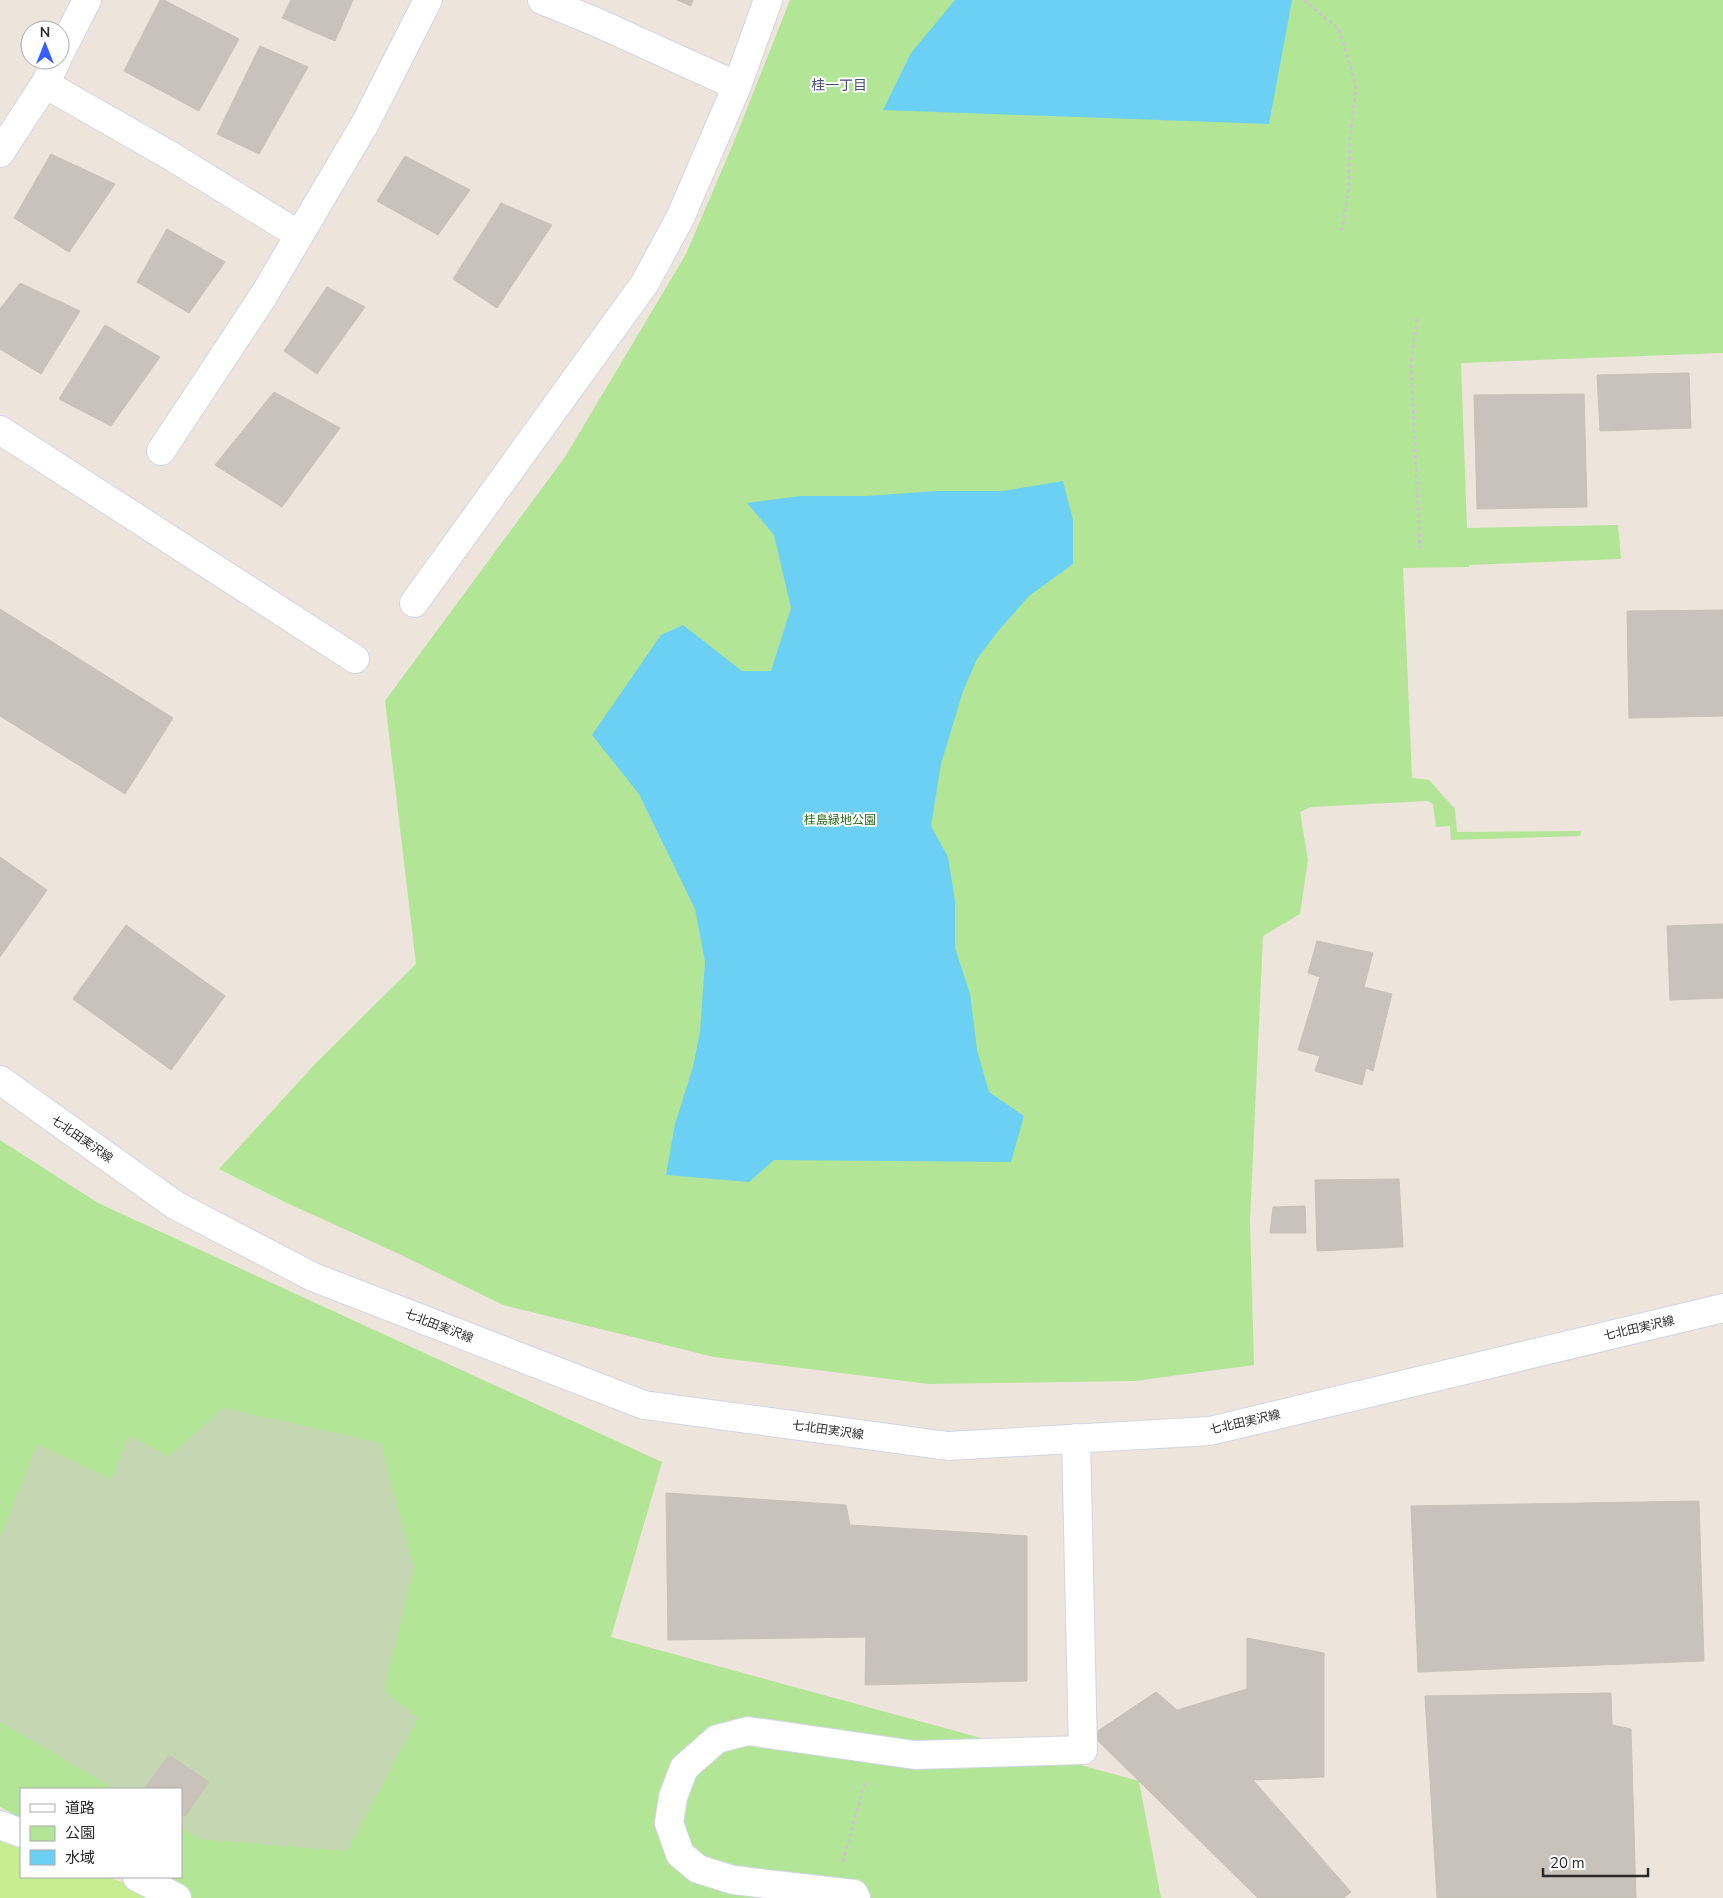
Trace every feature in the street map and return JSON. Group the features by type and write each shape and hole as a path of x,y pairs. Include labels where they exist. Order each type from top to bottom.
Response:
{"street":[{"path":"70,33 87,0"},
{"path":"161,451 264,296 366,122 428,0"},
{"path":"542,0 596,22 737,86"},
{"path":"414,603 645,283 680,218 737,86 768,0"},
{"path":"0,153 51,72 171,156 299,235"},
{"path":"0,430 355,659"},
{"name":"七北田実沢線","path":"0,1080 175,1205 313,1277 644,1405 948,1446 1210,1431 1723,1308"},
{"path":"845,1895 733,1880 698,1869 680,1854 669,1823 674,1797 684,1768 717,1738 748,1731 914,1755 1083,1750 1076,1438"},
{"path":"0,1825 20,1833"},
{"path":"139,1878 177,1898"}],"path":[{"path":"1304,0 1339,29 1356,87 1350,139 1349,187 1341,233"},
{"path":"1417,319 1411,363 1420,549"},
{"path":"845,1895 874,1749"}],"green space":[{"name":"桂島緑地公園","path":"790,0 1723,0 1723,353 1461,363 1467,528 1618,525 1621,559 1469,565 1469,567 1403,568 1412,778 1429,780 1455,809 1457,832 1581,831 1580,836 1451,840 1450,826 1436,827 1433,804 1427,801 1311,807 1300,812 1308,860 1300,914 1263,936 1250,1221 1254,1365 1134,1381 929,1384 714,1357 503,1305 219,1169 316,1063 416,964 385,701 565,457 686,254 733,144"},
{"path":"0,1140 98,1203 662,1462 611,1637 1139,1781 1161,1898 166,1898 129,1878 182,1878 182,1788 20,1788 20,1817 0,1807"},
{"path":"223,1408 381,1443 414,1569 384,1691 418,1718 347,1851 200,1839 182,1829 182,1788 113,1788 0,1722 0,1537 37,1444 111,1479 129,1435 169,1456"},
{"path":"0,1838 20,1845 20,1878 111,1878 165,1898 0,1898"}],"water":[{"path":"955,0 1292,0 1269,124 883,110 911,53"},
{"path":"1063,481 1073,520 1073,564 1029,596 977,659 963,691 941,764 931,826 948,857 955,901 955,948 970,994 977,1050 989,1092 1024,1116 1011,1162 774,1160 749,1182 666,1175 675,1124 693,1067 700,1032 705,962 695,909 639,794 592,735 661,635 683,625 742,671 771,671 791,608 774,535 747,503 801,496 867,496 936,491 1002,491"}],"building":[{"path":"160,0 164,0 239,39 199,111 124,71"},
{"path":"291,0 353,0 335,41 282,18"},
{"path":"677,0 693,0 691,6"},
{"path":"260,46 308,67 259,154 217,134"},
{"path":"51,154 115,184 69,252 14,218"},
{"path":"405,156 470,190 438,235 377,201"},
{"path":"501,203 552,225 497,308 453,279"},
{"path":"167,229 225,262 189,313 137,282"},
{"path":"20,283 80,311 41,374 0,349 0,309"},
{"path":"327,287 365,307 317,374 284,351"},
{"path":"105,325 160,357 111,426 59,399"},
{"path":"1689,373 1691,428 1600,431 1597,375"},
{"path":"274,392 340,428 282,507 215,465"},
{"path":"1584,394 1587,507 1477,509 1474,395"},
{"path":"0,609 173,718 125,794 0,716"},
{"path":"1723,610 1723,716 1629,718 1627,611"},
{"path":"0,857 47,890 0,957"},
{"path":"1723,924 1723,998 1670,1000 1667,926"},
{"path":"126,925 225,996 171,1070 73,999"},
{"path":"1317,941 1373,953 1364,987 1392,994 1373,1071 1366,1068 1362,1085 1315,1071 1320,1056 1298,1050 1320,977 1308,973"},
{"path":"1399,1179 1403,1247 1317,1251 1315,1180"},
{"path":"1305,1206 1306,1233 1270,1233 1273,1207"},
{"path":"666,1493 846,1505 850,1525 1027,1536 1027,1681 865,1685 866,1637 668,1640"},
{"path":"1699,1501 1704,1661 1418,1672 1411,1506"},
{"path":"1247,1638 1324,1653 1324,1777 1253,1780 1351,1892 1344,1898 1258,1898 1092,1735 1156,1692 1177,1710 1247,1689"},
{"path":"1611,1693 1612,1725 1631,1729 1636,1898 1437,1898 1425,1696"},
{"path":"169,1755 209,1782 185,1816 182,1814 182,1788 145,1788"}],"district":[{"name":"桂一丁目","path":"839,85"}]}
